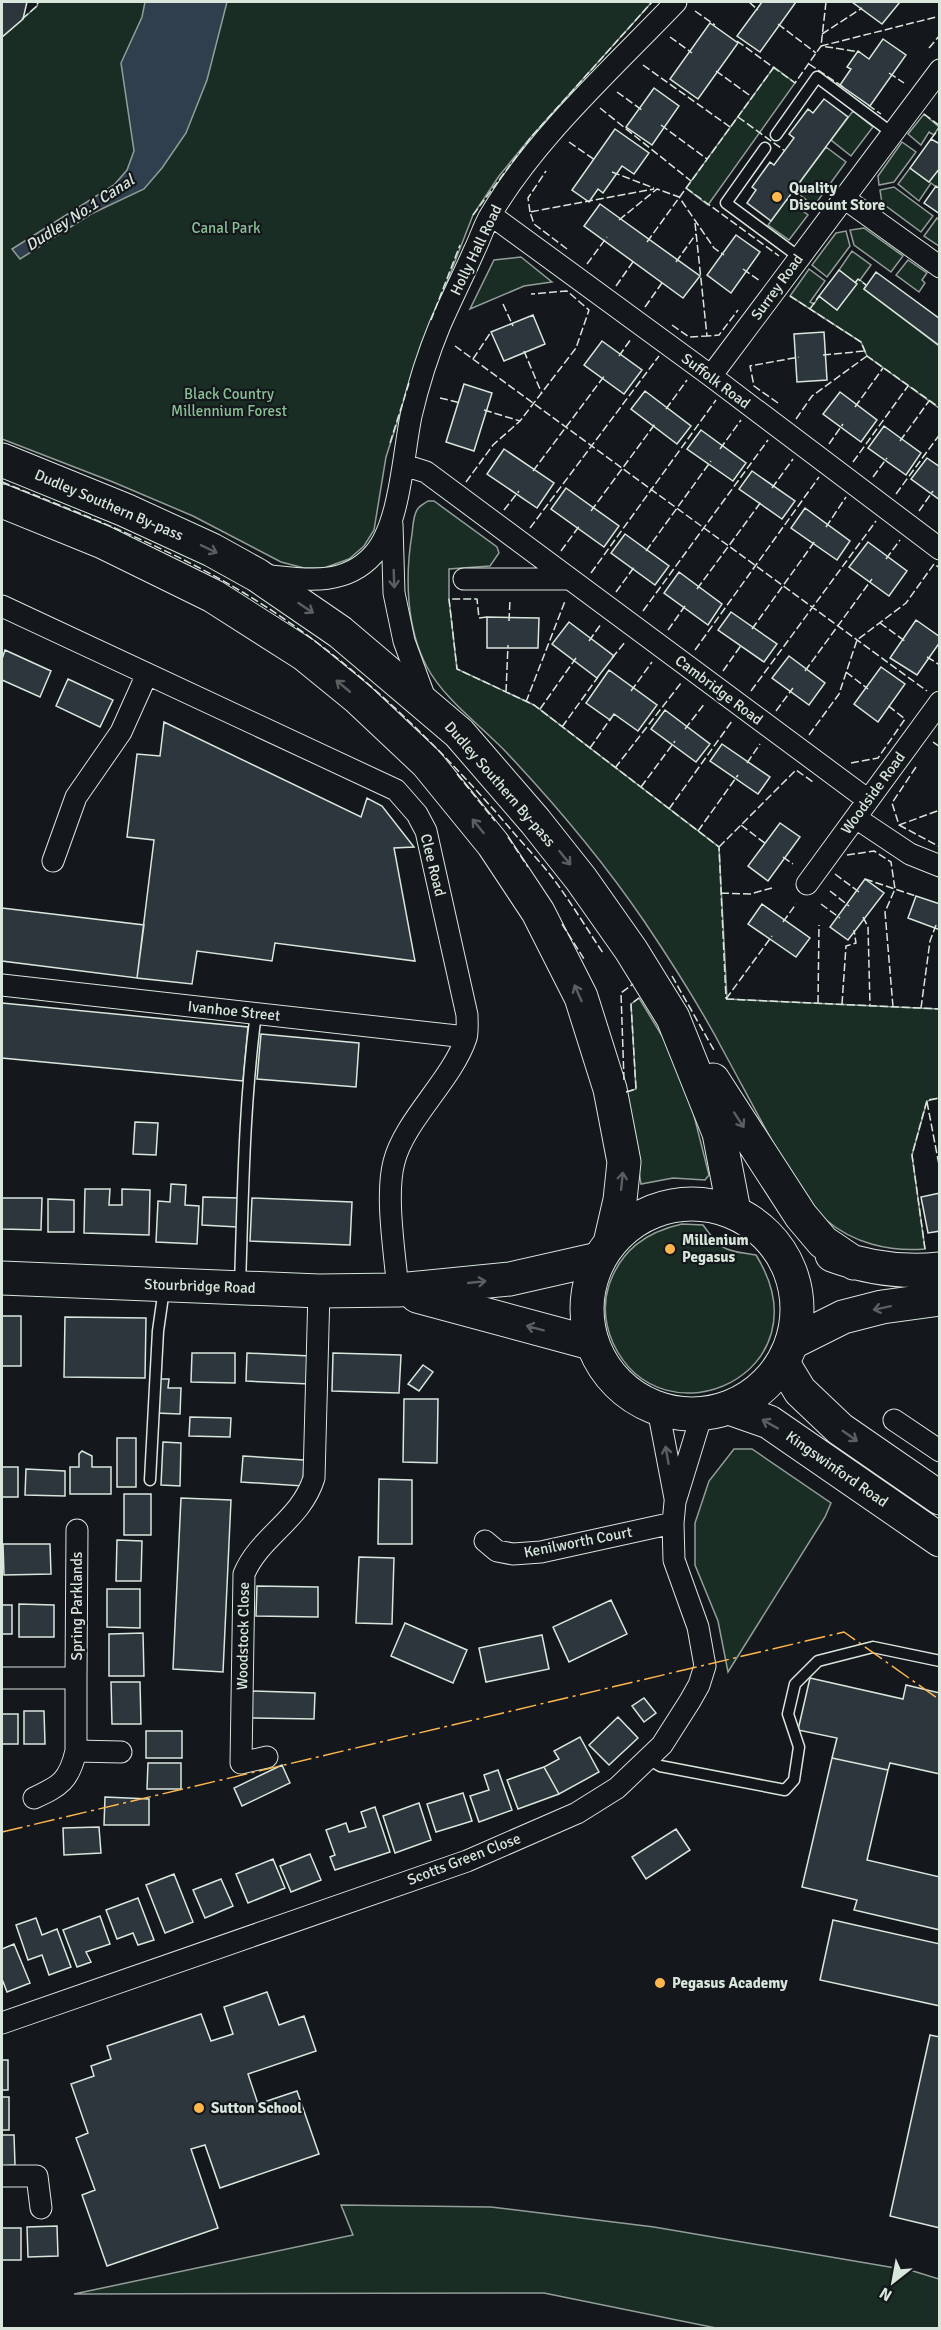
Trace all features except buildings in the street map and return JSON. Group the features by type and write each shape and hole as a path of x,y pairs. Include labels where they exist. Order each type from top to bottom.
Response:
{"main road":[{"name":"Dudley Southern By-pass","path":"2,460 125,510 212,550 257,575 340,632 459,734 535,821 581,879 631,950 674,1018 719,1133 748,1219"},
{"path":"2,501 103,542 213,596 304,654 358,698 427,763 493,844 538,912 580,997 610,1089 624,1162 620,1200 605,1249 588,1284 586,1315 591,1343 602,1365 617,1384 636,1399 658,1409 680,1414 716,1411 760,1390 788,1352 843,1317 882,1307 939,1299"},
{"path":"674,1018 801,1216 823,1242 854,1263"},
{"path":"605,1249 637,1217 668,1205 702,1203 748,1219 854,1263 878,1269 939,1269"},
{"path":"748,1219 780,1254 794,1280 798,1311 788,1352 800,1391 840,1429 939,1498"},
{"name":"Stourbridge Road","path":"2,1278 319,1292 398,1290 510,1279 605,1249"},
{"name":"Stourbridge Road","path":"398,1290 591,1343"},
{"name":"Kingswinford Road","path":"716,1411 769,1422 939,1540"}],"street":[{"name":"Holly Hall Road","path":"427,706 404,641 394,593 392,520 404,465 411,417 421,378 439,327 491,214 524,165 609,71 676,2"},
{"name":"Surrey Road","path":"711,376 939,70"},
{"path":"844,198 939,267"},
{"name":"Suffolk Road","path":"491,214 711,376 939,549"},
{"name":"Cambridge Road","path":"404,465 426,472 868,800"},
{"name":"Holly Hall Road","path":"257,575 319,580 345,576 360,568 375,553 392,520"},
{"path":"464,579 570,579"},
{"name":"Clee Road","path":"2,606 396,790 417,814 426,831 434,863 467,1015 466,1037 447,1073 404,1139 394,1160 390,1182 398,1290"},
{"path":"53,861 76,797 121,732 147,674"},
{"name":"Woodside Road","path":"807,884 939,702"},
{"path":"856,818 910,854 939,866"},
{"name":"Ivanhoe Street","path":"2,985 466,1037"},
{"name":"Woodstock Close","path":"267,1757 241,1763 244,1574 250,1559 300,1508 309,1495 315,1478 319,1292"},
{"name":"Scotts Green Close","path":"2,2023 467,1861 577,1813 617,1788 648,1759 662,1745 690,1701 699,1685 705,1666 698,1628 674,1560 675,1502 658,1409"},
{"name":"Scotts Green Close","path":"675,1502 716,1411"},
{"path":"894,1419 939,1451"},
{"name":"Kenilworth Court","path":"485,1541 497,1551 522,1554 541,1552 673,1523"},
{"name":"Spring Parklands","path":"2,1678 76,1678 77,1530"},
{"path":"34,1798 60,1786 73,1762 76,1751 76,1678"},
{"path":"76,1751 121,1752"},
{"path":"2,2176 37,2176 41,2208"}],"lane":[{"path":"776,135 817,77 892,133"},
{"path":"765,148 726,203 799,258"},
{"path":"240,1288 247,1098 256,1013"},
{"path":"150,1480 158,1331 165,1285"},
{"path":"648,1759 660,1766 785,1790 794,1780 799,1747 788,1713 795,1684 818,1661 873,1647 939,1661"}],"green space":[{"name":"Canal Park","path":"38,2 652,2 531,137 499,176 473,215 421,349 386,457 374,530 364,546 349,559 324,568 304,568 281,562 193,516 2,439 2,37 37,6"},
{"path":"774,67 795,83 708,205 686,188"},
{"path":"853,111 873,127 851,156 831,140"},
{"path":"924,114 939,127 934,135 929,132 921,145 908,134"},
{"path":"902,142 916,152 894,182 879,185 878,176"},
{"path":"826,147 846,162 814,206 794,190"},
{"path":"910,168 929,182 939,168 939,189 931,183 919,201 898,184"},
{"path":"894,187 933,216 921,232 882,203 880,190"},
{"path":"787,199 808,215 789,240 768,225"},
{"path":"937,218 939,220 939,246 924,236"},
{"path":"864,228 903,256 891,272 854,245 850,230"},
{"path":"846,231 850,246 827,277 812,265 836,233"},
{"path":"852,251 871,265 860,280 866,285 864,289 939,346 939,408 867,356 861,342 790,296 809,269 825,281 810,302 814,304 819,296 837,310 856,284 839,270"},
{"path":"521,257 552,282 524,286 470,309 494,260"},
{"path":"908,260 927,273 922,280 925,283 919,292 896,275"},
{"path":"428,501 434,501 497,547 499,553 490,566 449,569 449,599 457,669 534,705 719,847 727,999 939,1009 939,1098 927,1101 912,1155 925,1249 898,1249 860,1240 837,1228 816,1209 774,1144 716,1037 666,953 628,899 596,855 543,792 434,679 420,652 415,636 408,584 414,518 420,506"},
{"path":"639,998 667,1044 686,1084 709,1175 705,1180 673,1178 641,1184 626,1092 636,1089 631,1004"},
{"path":"682,1224 703,1225 725,1248 756,1255 773,1297 771,1333 756,1362 730,1383 699,1392 666,1390 636,1374 613,1343 606,1314 609,1285 620,1262 628,1252 636,1244 657,1232"},
{"path":"734,1449 752,1449 831,1503 825,1517 728,1672 718,1621 695,1565 695,1523 709,1481"},
{"path":"341,2205 491,2207 654,2227 913,2271 939,2279 939,2328 716,2328 544,2293 74,2294 353,2235"}],"water":[{"name":"Dudley No.1 Canal","path":"145,2 227,2 207,80 186,133 162,168 144,189 91,214 20,259 12,249 114,185 127,170 134,151 121,63 142,17"}],"fence":[{"path":"22,19 37,6 38,2"},
{"path":"473,215 531,137 652,2"},
{"path":"749,2 758,10"},
{"path":"826,2 821,46 940,16"},
{"path":"822,34 862,8"},
{"path":"695,11 715,25"},
{"path":"778,24 816,53"},
{"path":"929,48 940,35"},
{"path":"670,37 692,53"},
{"path":"737,41 795,83 821,46 860,52"},
{"path":"809,64 843,87"},
{"path":"643,65 730,127"},
{"path":"647,242 774,67"},
{"path":"716,71 752,97"},
{"path":"889,73 904,83"},
{"path":"617,92 642,110"},
{"path":"868,105 881,114"},
{"path":"600,108 691,181"},
{"path":"924,114 940,126"},
{"path":"738,117 785,151"},
{"path":"661,125 707,159"},
{"path":"931,139 940,127"},
{"path":"569,142 595,160"},
{"path":"530,212 528,198 546,171"},
{"path":"612,172 654,188"},
{"path":"686,188 779,256"},
{"path":"567,249 534,224 530,212 654,189"},
{"path":"619,220 657,189 679,197 714,248 724,255"},
{"path":"695,223 707,336 719,335 738,310"},
{"path":"676,262 696,234"},
{"path":"587,264 607,237"},
{"path":"431,320 460,245"},
{"path":"616,286 635,259"},
{"path":"743,269 760,281"},
{"path":"855,283 858,279 866,285"},
{"path":"645,307 664,280"},
{"path":"484,410 520,421 576,348 589,310 567,291 531,294"},
{"path":"790,296 861,342 867,356 940,408"},
{"path":"810,309 819,296"},
{"path":"503,304 513,326"},
{"path":"672,325 689,337 707,336"},
{"path":"473,359 491,332"},
{"path":"619,356 631,339"},
{"path":"455,346 927,691"},
{"path":"524,351 542,394"},
{"path":"823,355 865,351"},
{"path":"530,528 659,356"},
{"path":"796,419 812,396 867,356"},
{"path":"778,403 754,386 750,366 799,357"},
{"path":"855,407 883,368"},
{"path":"533,471 605,375"},
{"path":"666,409 687,380"},
{"path":"390,443 409,383"},
{"path":"853,462 908,386"},
{"path":"440,398 461,403"},
{"path":"591,573 716,400"},
{"path":"900,441 929,401"},
{"path":"720,449 741,420"},
{"path":"466,482 493,445 520,421"},
{"path":"591,511 655,424"},
{"path":"829,444 843,424"},
{"path":"896,494 940,434"},
{"path":"643,611 768,440"},
{"path":"873,477 887,458"},
{"path":"772,488 793,459"},
{"path":"646,551 711,461"},
{"path":"695,650 819,477"},
{"path":"2,482 125,533 215,576 281,617 352,670 417,729 479,793 550,874 603,953"},
{"path":"504,510 519,491"},
{"path":"919,511 933,491"},
{"path":"826,527 846,497"},
{"path":"697,589 761,502"},
{"path":"751,691 876,521"},
{"path":"561,551 580,525"},
{"path":"886,559 900,540"},
{"path":"752,629 815,541"},
{"path":"809,735 839,694 857,640 906,603 934,564 940,568"},
{"path":"616,592 635,566"},
{"path":"805,671 872,579"},
{"path":"487,617 479,618 477,599 449,599 457,669 534,705 719,847 726,999"},
{"path":"509,621 510,600"},
{"path":"526,702 565,601"},
{"path":"668,630 685,606"},
{"path":"880,623 905,641"},
{"path":"589,641 601,624"},
{"path":"612,658 626,641"},
{"path":"723,671 742,644"},
{"path":"506,692 508,645"},
{"path":"927,657 940,665"},
{"path":"540,709 576,658"},
{"path":"631,691 652,662"},
{"path":"846,672 868,689"},
{"path":"562,727 598,677"},
{"path":"615,768 681,683"},
{"path":"776,711 793,688"},
{"path":"685,729 705,703"},
{"path":"851,763 878,758 905,719 886,704"},
{"path":"590,748 611,718"},
{"path":"669,809 732,721"},
{"path":"641,787 675,741"},
{"path":"933,742 940,747"},
{"path":"747,763 760,744"},
{"path":"916,767 892,803 899,825 940,810"},
{"path":"719,847 796,770 813,782"},
{"path":"457,774 495,821"},
{"path":"698,831 738,775"},
{"path":"741,825 766,844"},
{"path":"899,825 940,847"},
{"path":"508,837 528,867"},
{"path":"847,855 874,851 891,862 895,889 885,912 893,1007"},
{"path":"783,857 793,864"},
{"path":"835,874 859,892"},
{"path":"865,879 916,896"},
{"path":"721,893 750,894 772,888"},
{"path":"830,891 849,906"},
{"path":"783,922 796,904"},
{"path":"821,904 840,918"},
{"path":"863,917 868,927 870,1006"},
{"path":"562,924 584,959"},
{"path":"818,1003 819,925"},
{"path":"921,1008 930,941 936,925"},
{"path":"842,1004 846,946 856,943 854,930"},
{"path":"726,999 772,936"},
{"path":"672,976 715,1052"},
{"path":"624,1080 621,993 633,984"},
{"path":"626,1092 636,1089 631,1004 639,998"},
{"path":"726,999 940,1009"},
{"path":"925,1249 912,1155 927,1100 940,1098"},
{"path":"927,1102 940,1170"}],"power":[{"path":"2,1832 844,1632 940,1700"}],"place":[{"name":"Quality Discount Store","path":"777,197"},
{"name":"Millenium Pegasus","path":"670,1249"},
{"name":"Pegasus Academy","path":"660,1983"},
{"name":"Sutton School","path":"199,2108"}],"park label":[{"name":"Black Country Millennium Forest","path":"229,402"}]}
